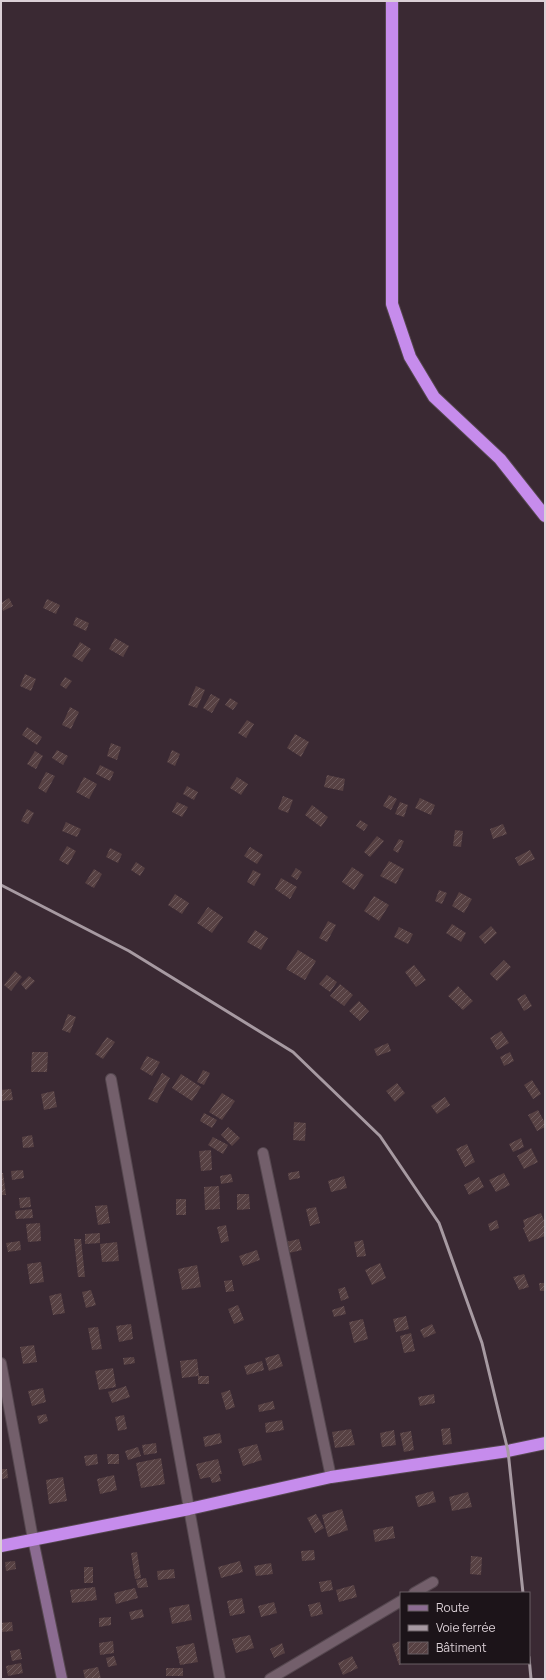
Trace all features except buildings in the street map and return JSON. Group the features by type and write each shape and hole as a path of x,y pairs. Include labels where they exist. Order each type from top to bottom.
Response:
{"highway":[{"path":"392,1 392,304 410,357 434,397 500,459 545,516"},
{"path":"1,1546 189,1509 331,1477 508,1451 545,1443"}],"street":[{"path":"111,1079 220,1679"},
{"path":"264,1153 331,1477"},
{"path":"1,1363 33,1539 62,1679"},
{"path":"416,1592 433,1582"},
{"path":"270,1679 400,1602"}],"railway":[{"path":"1,885 129,951 293,1052 380,1136 439,1223 482,1343 508,1451 523,1592"},
{"path":"530,1664 531,1679"}]}
